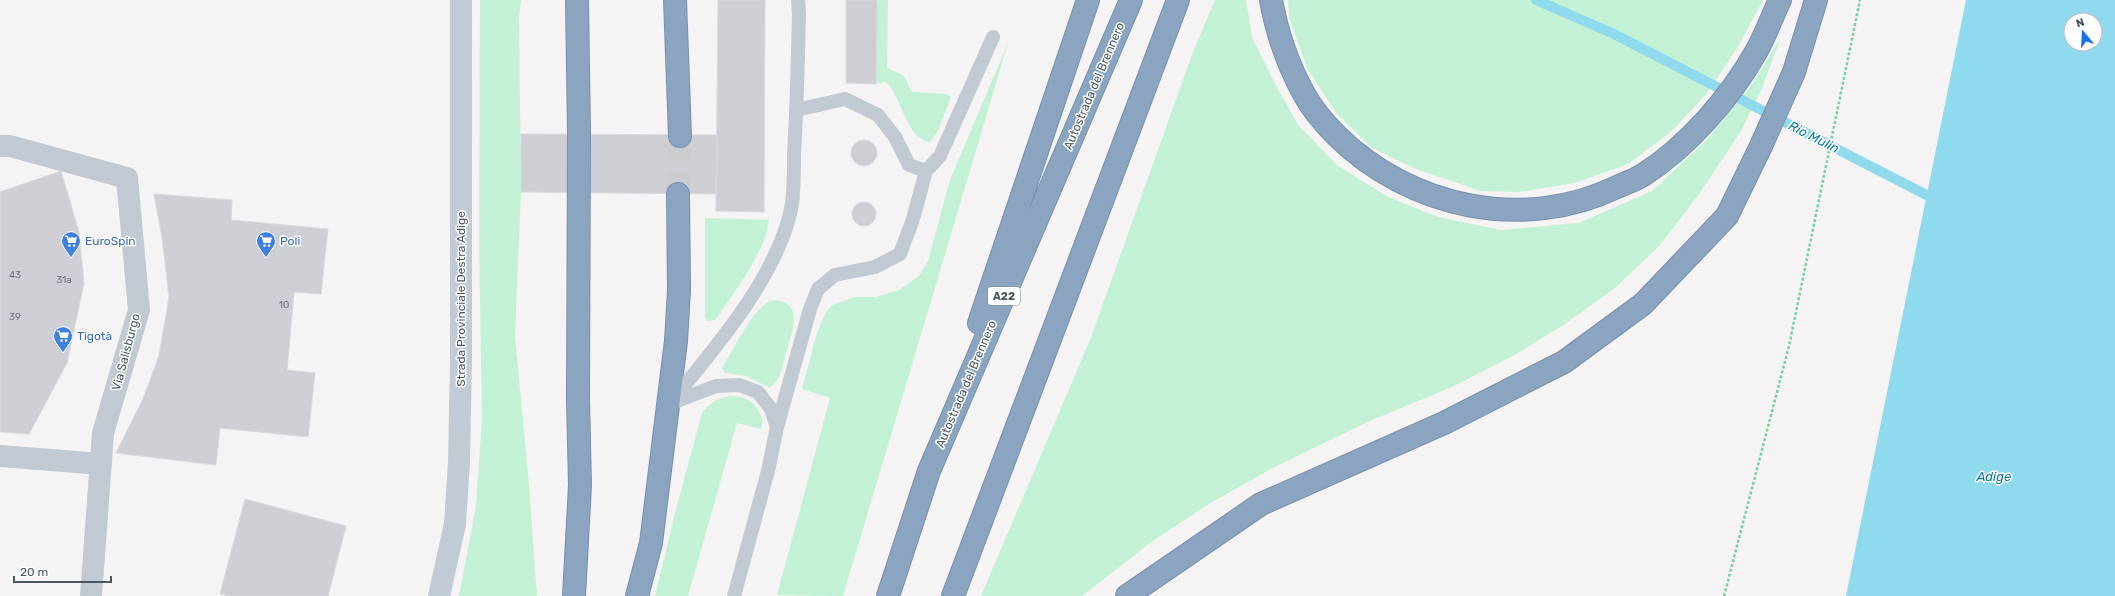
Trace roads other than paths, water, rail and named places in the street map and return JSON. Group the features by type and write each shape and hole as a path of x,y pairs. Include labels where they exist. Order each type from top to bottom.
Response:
{"highway":[{"path":"574,596 580,485 578,400 579,134 577,0"},
{"path":"675,0 680,136"},
{"path":"929,471 1088,0"},
{"name":"Autostrada del Brennero","path":"888,596 929,471 1131,0"},
{"path":"953,596 1178,0"},
{"path":"1271,0 1278,31 1287,58 1304,96 1328,127 1354,153 1389,176 1437,198 1490,210 1531,211 1566,206 1597,197 1643,175 1677,148 1713,115 1756,52 1780,0"},
{"path":"1126,596 1261,504 1444,423 1564,362 1643,304 1727,216 1762,146 1794,72 1816,0"},
{"path":"637,596 651,543 669,404 679,290 678,194"}],"main road":[{"name":"Strada Provinciale Destra Adige","path":"440,596 455,524 459,463 462,358 461,0"}],"street":[{"name":"Via Salisburgo","path":"0,146 10,146 128,178 139,310 103,433 91,596"},
{"path":"0,456 101,464"}],"lane":[{"path":"669,404 720,342 762,278 778,248 792,205 799,13 798,0"},
{"path":"734,596 768,471 777,427 810,309 818,289 835,275 875,268 900,254 913,219 926,171 940,156 993,38"},
{"path":"796,110 845,99 878,115 895,138 909,165 926,171"},
{"path":"669,404 716,386 739,385 758,392 771,409 777,427"}],"water":[{"name":"Adige","path":"1966,0 2115,0 2115,596 1846,596"}],"waterway":[{"name":"Rio Mulin","path":"1536,0 1614,34 1940,202"}],"tunnel":[{"path":"678,194 680,136"}],"place":[{"name":"EuroSpin","path":"71,258"},
{"name":"Poli","path":"266,258"},
{"name":"Tigotà","path":"63,353"}]}
